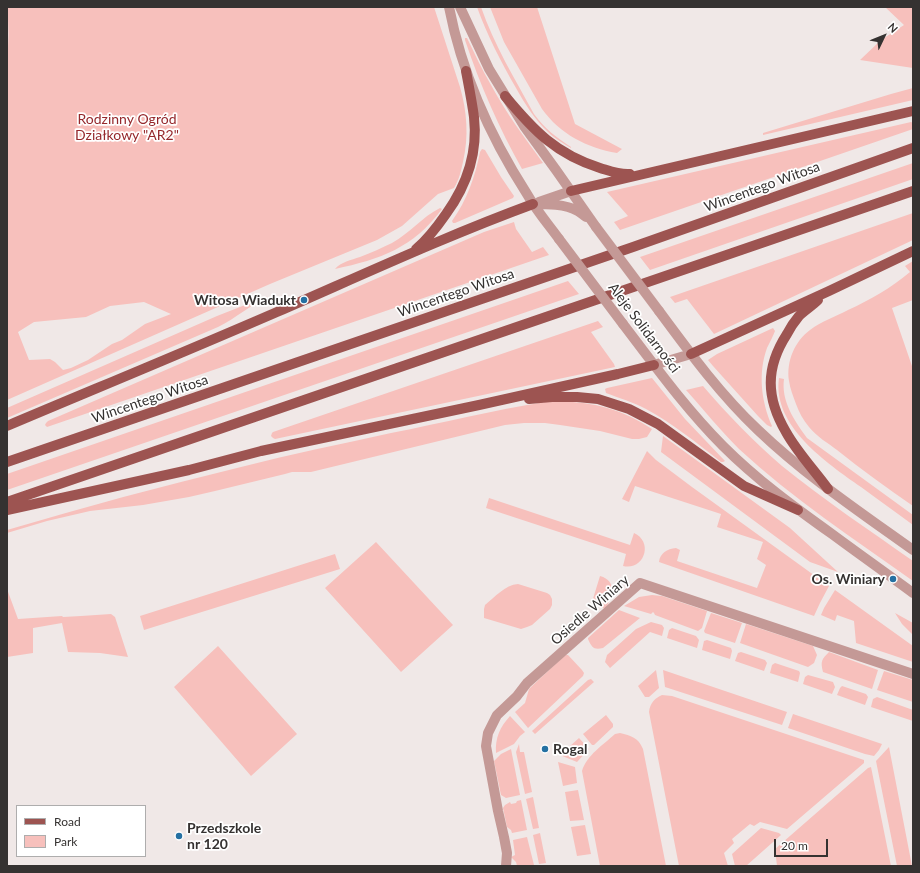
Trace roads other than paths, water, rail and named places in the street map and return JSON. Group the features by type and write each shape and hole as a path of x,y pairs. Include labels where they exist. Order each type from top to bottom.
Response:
{"main road":[{"path":"409,255 423,243 441,222 460,193 469,171 474,142 474,118 466,72"},
{"path":"505,96 532,127 568,155 587,164 612,172 627,174 652,172"},
{"path":"571,191 913,112"},
{"name":"Wincentego Witosa","path":"7,462 633,247 913,148"},
{"path":"7,502 913,191"},
{"path":"7,426 208,342 409,255 533,204"},
{"path":"691,354 913,251"},
{"path":"828,489 796,448 778,417 771,387 771,370 782,341 791,327 800,316 829,291"},
{"path":"7,510 189,470 261,451 479,405 654,365"},
{"path":"479,405 552,397 577,397 598,399 629,409 658,424 744,486 798,510"}],"street":[{"name":"Aleje Solidarności","path":"449,7 466,72 504,157 533,204 673,390 723,447 762,481 798,510 913,593"},
{"name":"Aleje Solidarności","path":"460,7 482,55 524,126 596,227 717,387 758,430 787,456 828,489 913,550"},
{"path":"533,204 571,191"},
{"path":"533,204 548,204 571,208 587,218 596,227"},
{"path":"654,365 691,354"},
{"name":"Osiedle Winiary","path":"506,866 507,853 486,746 488,733 497,715 517,696 527,683 640,583 913,674"}],"place":[{"name":"Witosa Wiadukt","path":"304,300"},
{"name":"Os. Winiary","path":"893,579"},
{"name":"Rogal","path":"545,749"},
{"name":"Przedszkole nr 120","path":"179,836"}],"park label":[{"name":"Rodzinny Ogród Działkowy \"AR2\"","path":"127,128"}]}
